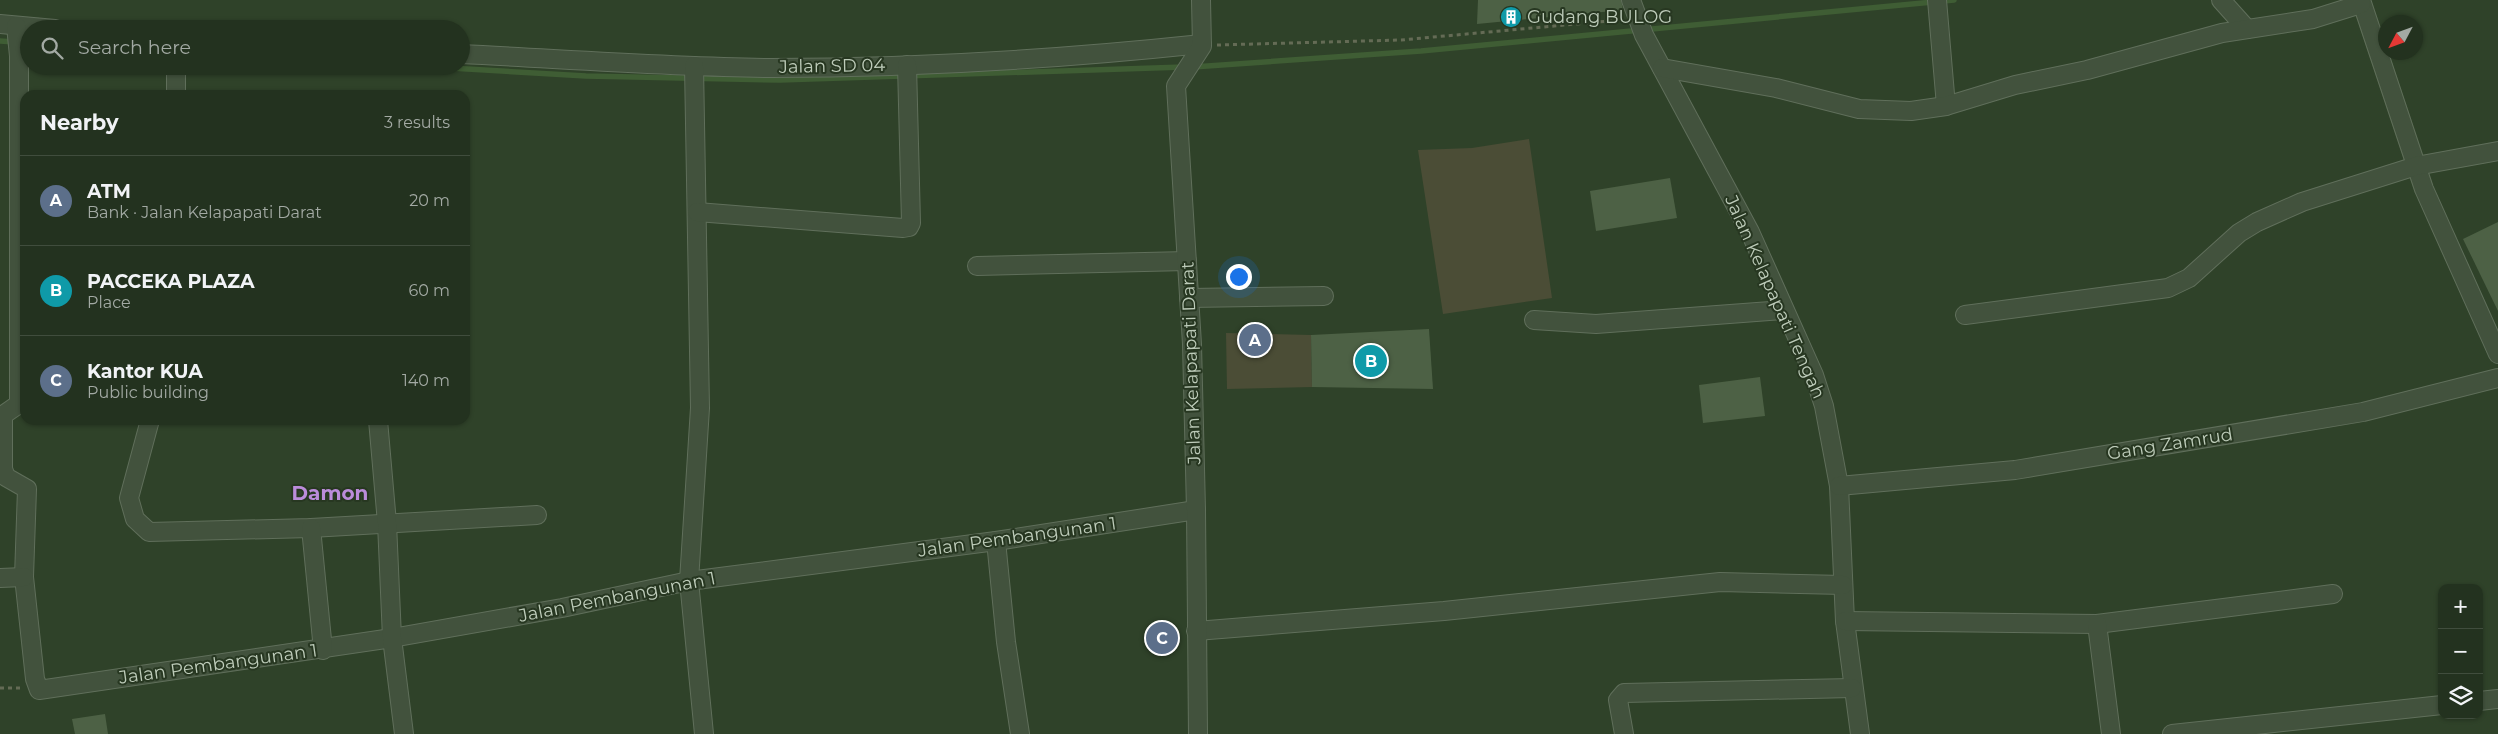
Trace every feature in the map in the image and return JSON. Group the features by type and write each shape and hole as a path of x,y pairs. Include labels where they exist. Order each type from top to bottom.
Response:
{"street":[{"path":"1201,0 1202,45"},
{"name":"Jalan Kelapapati Tengah","path":"1631,0 1641,26 1662,68 1750,232 1819,390 1839,486 1845,621 1852,688 1860,734"},
{"path":"2221,0 2247,29"},
{"path":"1662,68 1776,88 1859,109 1911,111 1946,106 2015,85 2087,70 2222,33 2313,20 2361,2 2424,189 2498,354"},
{"path":"1938,8 1946,106"},
{"path":"0,578 24,577 27,489 6,476 3,470 3,415 19,404 18,56 11,29"},
{"name":"Jalan SD 04","path":"470,55 695,75 771,68 908,72 1202,45"},
{"name":"Jalan Kelapapati Darat","path":"1198,734 1196,510 1189,298 1176,86 1202,45"},
{"path":"697,212 909,227 911,223 908,72"},
{"path":"176,75 176,90"},
{"path":"695,75 700,408 689,581 704,734"},
{"path":"1965,315 2168,288 2189,278 2239,233 2257,222 2302,202 2416,166 2498,151"},
{"path":"977,266 1187,261"},
{"path":"1189,298 1324,296"},
{"path":"1534,320 1596,324 1783,310"},
{"name":"Gang Zamrud","path":"1839,486 2024,468 2363,412 2498,378"},
{"path":"149,425 129,498 135,519 149,532 310,528 537,515"},
{"path":"378,425 392,638 404,734"},
{"name":"Jalan Pembangunan 1","path":"24,577 35,679 38,689 322,650 562,608 689,581 996,541 1196,510"},
{"path":"310,528 322,650"},
{"path":"996,541 1006,642 1020,734"},
{"path":"1196,631 1444,610 1720,582 1843,585"},
{"path":"1845,621 2097,624 2333,594"},
{"path":"2097,624 2111,734"},
{"path":"1624,734 1618,700 1624,693 1852,688"},
{"path":"2483,701 2498,699"},
{"path":"2172,734 2438,705"}],"path":[{"path":"1202,45 1400,40 1641,26"}],"green space":[{"path":"1529,139 1552,298 1443,314 1418,150 1472,148"},
{"path":"1226,333 1311,335 1312,387 1227,389"}],"building":[{"name":"Gudang BULOG","path":"1478,0 1621,0 1623,10 1477,24"},
{"path":"1670,178 1677,218 1596,231 1590,191"},
{"path":"2498,222 2498,311 2463,239"},
{"path":"1429,329 1433,389 1312,387 1311,335"},
{"path":"1760,377 1765,416 1703,423 1699,385"},
{"path":"105,714 108,734 75,734 72,719"}],"waterway":[{"path":"1193,67 1421,51 1954,0"},
{"path":"0,41 20,42"},
{"path":"470,69 586,76 780,80 1184,67"}],"place":[{"name":"Gudang BULOG","path":"1511,17"},
{"name":"ATM","path":"1255,340"},
{"name":"PACCEKA PLAZA","path":"1371,361"},
{"name":"Kantor KUA","path":"1162,638"}],"district":[{"name":"Damon","path":"330,493"}]}
